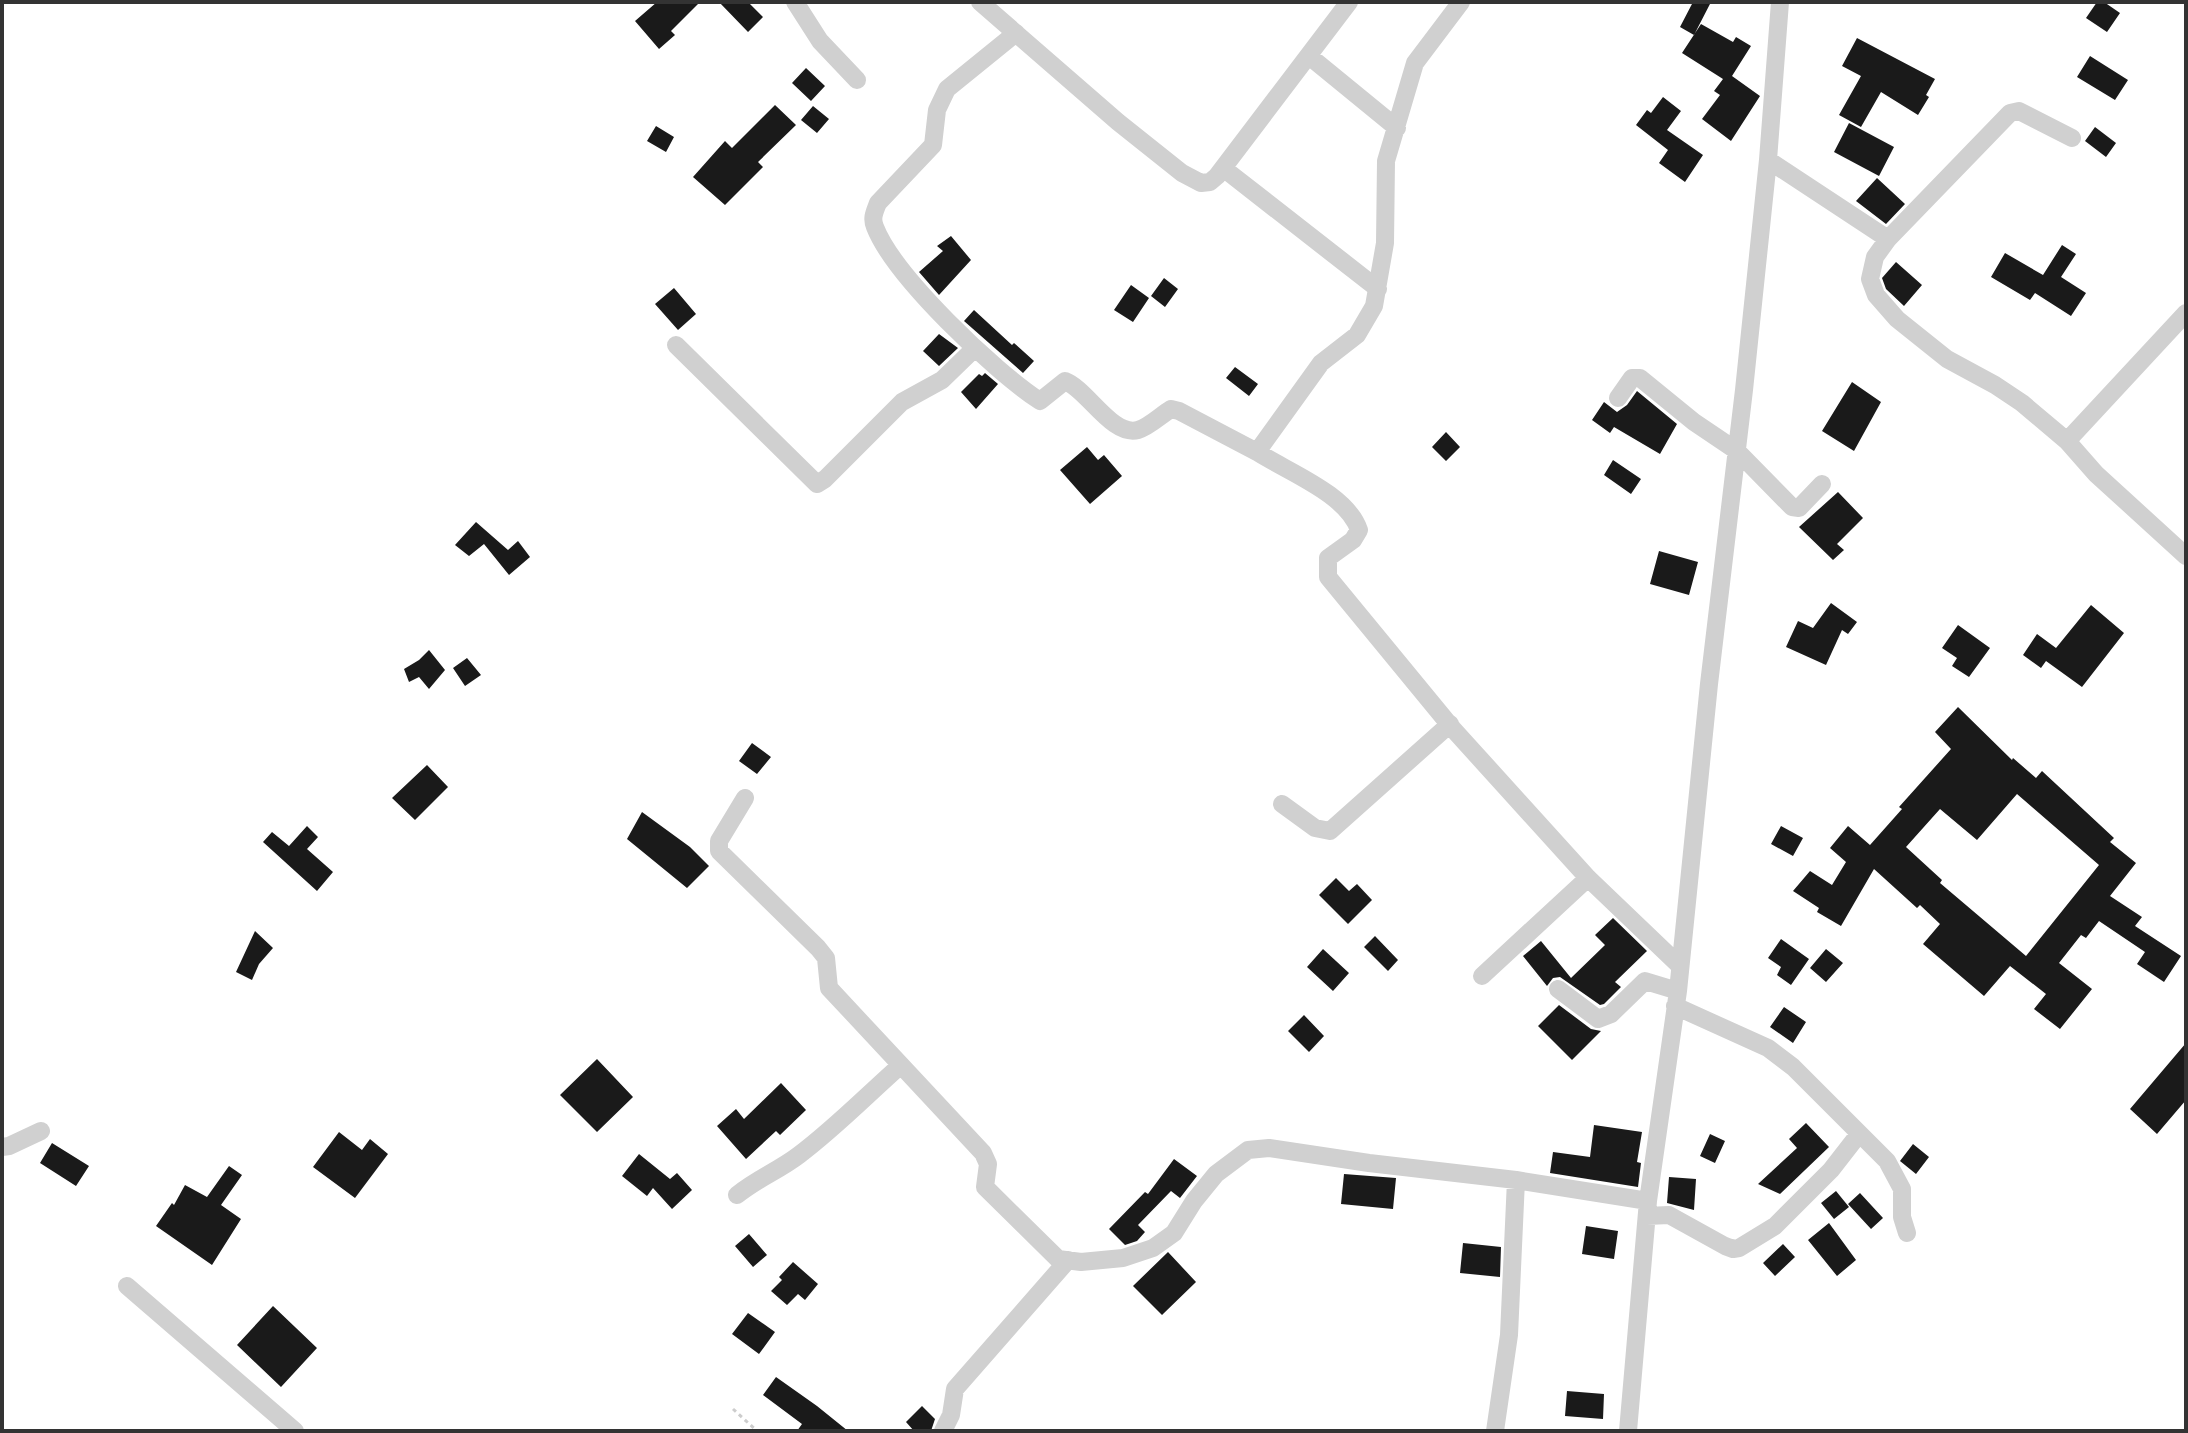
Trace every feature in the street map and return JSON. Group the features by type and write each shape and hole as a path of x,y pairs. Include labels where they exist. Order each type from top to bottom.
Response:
{"street":[{"path":"795,2 820,41 857,80"},
{"path":"980,2 1118,122 1193,180 1210,182 1349,2"},
{"path":"1257,452 1321,363 1357,335 1374,306 1387,211 1386,161 1419,56 1461,2"},
{"path":"1628,1431 1648,1208 1680,966 1768,160 1780,2"},
{"path":"1016,33 947,89 937,110 933,145 878,203 874,226 895,263 975,348 1040,401 1065,381 1123,428 1137,430 1171,409 1179,411 1257,452 1345,506 1359,530 1353,540 1328,558 1328,577 1450,724 1588,878 1680,966"},
{"path":"1309,56 1397,128"},
{"path":"2072,138 2019,111 2010,113 1888,239 1875,257 1870,279 1876,295 1926,344 2013,397 2067,441 2096,474 2186,556"},
{"path":"1768,160 1888,239"},
{"path":"1223,168 1378,289"},
{"path":"2067,441 2186,313"},
{"path":"676,345 817,484 902,402 942,380 975,348"},
{"path":"1618,398 1632,378 1640,378 1694,422 1737,451 1792,507 1799,508 1822,484"},
{"path":"1282,804 1315,828 1330,831 1450,724"},
{"path":"745,798 719,841 719,851 818,948 829,968 829,988 983,1153 988,1164 985,1187 1058,1259 1081,1262 1123,1258 1153,1248 1174,1233 1216,1174 1248,1150 1269,1148 1516,1180 1648,1208 1669,1215 1733,1249 1775,1226 1831,1170 1859,1134"},
{"path":"1482,976 1588,878"},
{"path":"1558,989 1598,1019 1611,1014 1645,981 1768,1048 1793,1067 1878,1151 1898,1177 1907,1233"},
{"path":"737,1195 756,1179 777,1170 800,1154 901,1065"},
{"path":"2,1147 41,1131"},
{"path":"1495,1431 1509,1335 1516,1180"},
{"path":"943,1431 951,1415 955,1389 1068,1260"},
{"path":"127,1286 295,1431"}],"path":[{"path":"733,1409 757,1431"}],"building":[{"path":"657,2 700,2 671,31 675,35 659,49 635,21"},
{"path":"719,2 748,2 763,17 748,32"},
{"path":"1693,2 1711,2 1694,35 1680,27"},
{"path":"2097,2 2104,2 2120,13 2107,32 2086,18"},
{"path":"1701,24 1733,42 1736,37 1751,46 1732,76 1760,96 1731,141 1702,119 1720,95 1714,91 1723,79 1682,53"},
{"path":"1857,38 1935,79 1918,115 1881,92 1861,127 1839,115 1861,76 1842,66"},
{"path":"2090,56 2128,80 2115,100 2077,77"},
{"path":"806,68 825,86 811,101 792,83"},
{"path":"1663,97 1681,111 1667,130 1703,155 1685,182 1659,163 1668,150 1636,125 1647,110 1651,113"},
{"path":"775,105 796,125 758,162 763,167 725,205 693,177 725,141 732,148"},
{"path":"813,106 829,119 817,133 801,120"},
{"path":"1849,123 1894,147 1879,176 1834,152"},
{"path":"656,126 674,137 666,152 647,141"},
{"path":"2095,127 2116,143 2106,157 2085,141"},
{"path":"1877,178 1905,204 1886,224 1856,201"},
{"path":"951,236 971,260 939,295 919,272 943,251 937,246"},
{"path":"2062,245 2076,254 2061,277 2086,293 2071,316 2035,293 2030,300 1991,277 2005,253 2043,275"},
{"path":"1896,262 1922,285 1904,306 1886,289 1882,278"},
{"path":"1164,278 1178,289 1165,307 1151,296"},
{"path":"1131,285 1149,298 1133,322 1114,310"},
{"path":"674,288 696,314 678,330 655,304"},
{"path":"974,310 1034,361 1023,373 964,321"},
{"path":"939,334 958,348 939,366 923,351"},
{"path":"1235,367 1258,384 1249,396 1226,378"},
{"path":"985,373 998,384 976,409 961,392 979,374 982,376"},
{"path":"1852,382 1881,402 1854,451 1822,431"},
{"path":"1637,391 1677,424 1660,454 1614,427 1610,433 1592,420 1604,402 1617,412 1627,405"},
{"path":"1446,432 1460,447 1446,461 1432,447"},
{"path":"1087,447 1098,460 1104,455 1122,476 1090,504 1060,470"},
{"path":"1613,460 1641,479 1631,494 1604,475"},
{"path":"1838,492 1863,518 1837,544 1844,550 1833,560 1799,527"},
{"path":"476,522 508,550 518,541 530,557 509,575 484,544 469,556 455,545"},
{"path":"1659,551 1698,562 1689,595 1650,584"},
{"path":"1831,603 1857,622 1848,634 1842,630 1826,665 1786,647 1798,621 1813,628"},
{"path":"2091,605 2124,633 2082,687 2046,661 2041,668 2023,655 2037,634 2056,648"},
{"path":"1958,625 1990,648 1969,677 1952,666 1957,658 1942,648"},
{"path":"429,650 445,670 429,689 419,677 409,682 404,669"},
{"path":"467,658 481,675 465,686 453,668"},
{"path":"1958,707 2012,760 2036,778 2042,771 2114,838 2110,842 2136,863 2110,896 2142,917 2135,926 2181,956 2164,982 2137,964 2145,952 2099,921 2086,938 2081,935 2059,963 2092,989 2060,1029 2034,1009 2046,994 2010,966 1984,996 1923,944 1940,924 1920,905 1917,908 1874,869 1841,926 1817,912 1819,908 1793,891 1810,871 1832,885 1846,862 1830,848 1848,826 1870,845 1951,749 1935,732","holes":["2017,794 2099,865 2026,956 1940,883 1942,880 1906,847 1940,809 1977,840"]},
{"path":"752,743 771,757 757,774 739,761"},
{"path":"427,765 448,787 415,820 392,798"},
{"path":"642,812 690,847 709,866 687,888 627,839"},
{"path":"307,826 318,837 307,849 333,872 317,891 263,842 272,832 289,846"},
{"path":"1781,826 1803,838 1793,856 1771,844"},
{"path":"1336,878 1349,891 1357,884 1372,900 1348,924 1319,895"},
{"path":"1613,918 1647,951 1615,982 1621,987 1604,1004 1600,1005 1560,977 1553,978 1547,986 1523,956 1541,941 1571,978 1605,945 1595,935"},
{"path":"255,931 273,948 259,964 252,980 236,972"},
{"path":"1375,936 1398,960 1388,971 1364,947"},
{"path":"1781,939 1809,959 1791,985 1777,975 1781,967 1768,958"},
{"path":"1323,949 1349,973 1333,991 1307,967"},
{"path":"1826,949 1843,963 1826,982 1810,968"},
{"path":"1559,1005 1591,1029 1601,1031 1572,1060 1538,1026"},
{"path":"1784,1007 1806,1022 1793,1043 1770,1027"},
{"path":"1304,1015 1324,1036 1309,1052 1288,1031"},
{"path":"2186,1043 2186,1100 2157,1134 2130,1109"},
{"path":"597,1059 633,1097 597,1132 560,1095"},
{"path":"781,1083 806,1110 780,1135 776,1131 746,1159 717,1126 736,1109 744,1119"},
{"path":"1806,1123 1829,1147 1780,1194 1758,1184 1797,1148 1789,1139"},
{"path":"1594,1125 1642,1132 1637,1162 1641,1163 1638,1187 1550,1173 1553,1152 1590,1157"},
{"path":"339,1132 362,1150 370,1139 388,1154 355,1198 313,1167"},
{"path":"1710,1134 1725,1141 1715,1163 1700,1156"},
{"path":"52,1143 89,1166 76,1186 40,1163"},
{"path":"1913,1144 1929,1157 1916,1174 1900,1161"},
{"path":"639,1154 670,1179 677,1173 692,1190 672,1209 653,1188 647,1196 622,1176"},
{"path":"1174,1159 1197,1176 1180,1198 1171,1191 1138,1225 1145,1232 1137,1241 1125,1245 1109,1229 1145,1192 1148,1194"},
{"path":"229,1166 242,1175 221,1205 241,1219 212,1265 156,1226 172,1203 174,1205 185,1185 207,1197"},
{"path":"1344,1174 1396,1178 1393,1209 1341,1204"},
{"path":"1669,1177 1696,1179 1694,1210 1667,1203"},
{"path":"1836,1191 1849,1207 1834,1219 1821,1203"},
{"path":"1860,1193 1883,1218 1871,1229 1848,1204"},
{"path":"1829,1223 1856,1260 1837,1276 1808,1240"},
{"path":"1586,1226 1618,1231 1614,1259 1582,1254"},
{"path":"749,1234 767,1255 753,1267 735,1246"},
{"path":"1463,1243 1501,1247 1500,1277 1460,1273"},
{"path":"1783,1244 1795,1257 1775,1276 1763,1263"},
{"path":"1168,1252 1196,1282 1162,1315 1133,1286"},
{"path":"793,1262 818,1284 805,1300 798,1294 787,1305 771,1291"},
{"path":"273,1306 317,1348 281,1387 237,1345"},
{"path":"748,1313 775,1332 759,1354 732,1334"},
{"path":"776,1377 848,1431 797,1431 802,1424 763,1395"},
{"path":"1567,1391 1604,1394 1603,1419 1565,1416"},
{"path":"922,1406 935,1419 931,1431 914,1431 906,1422"}]}
